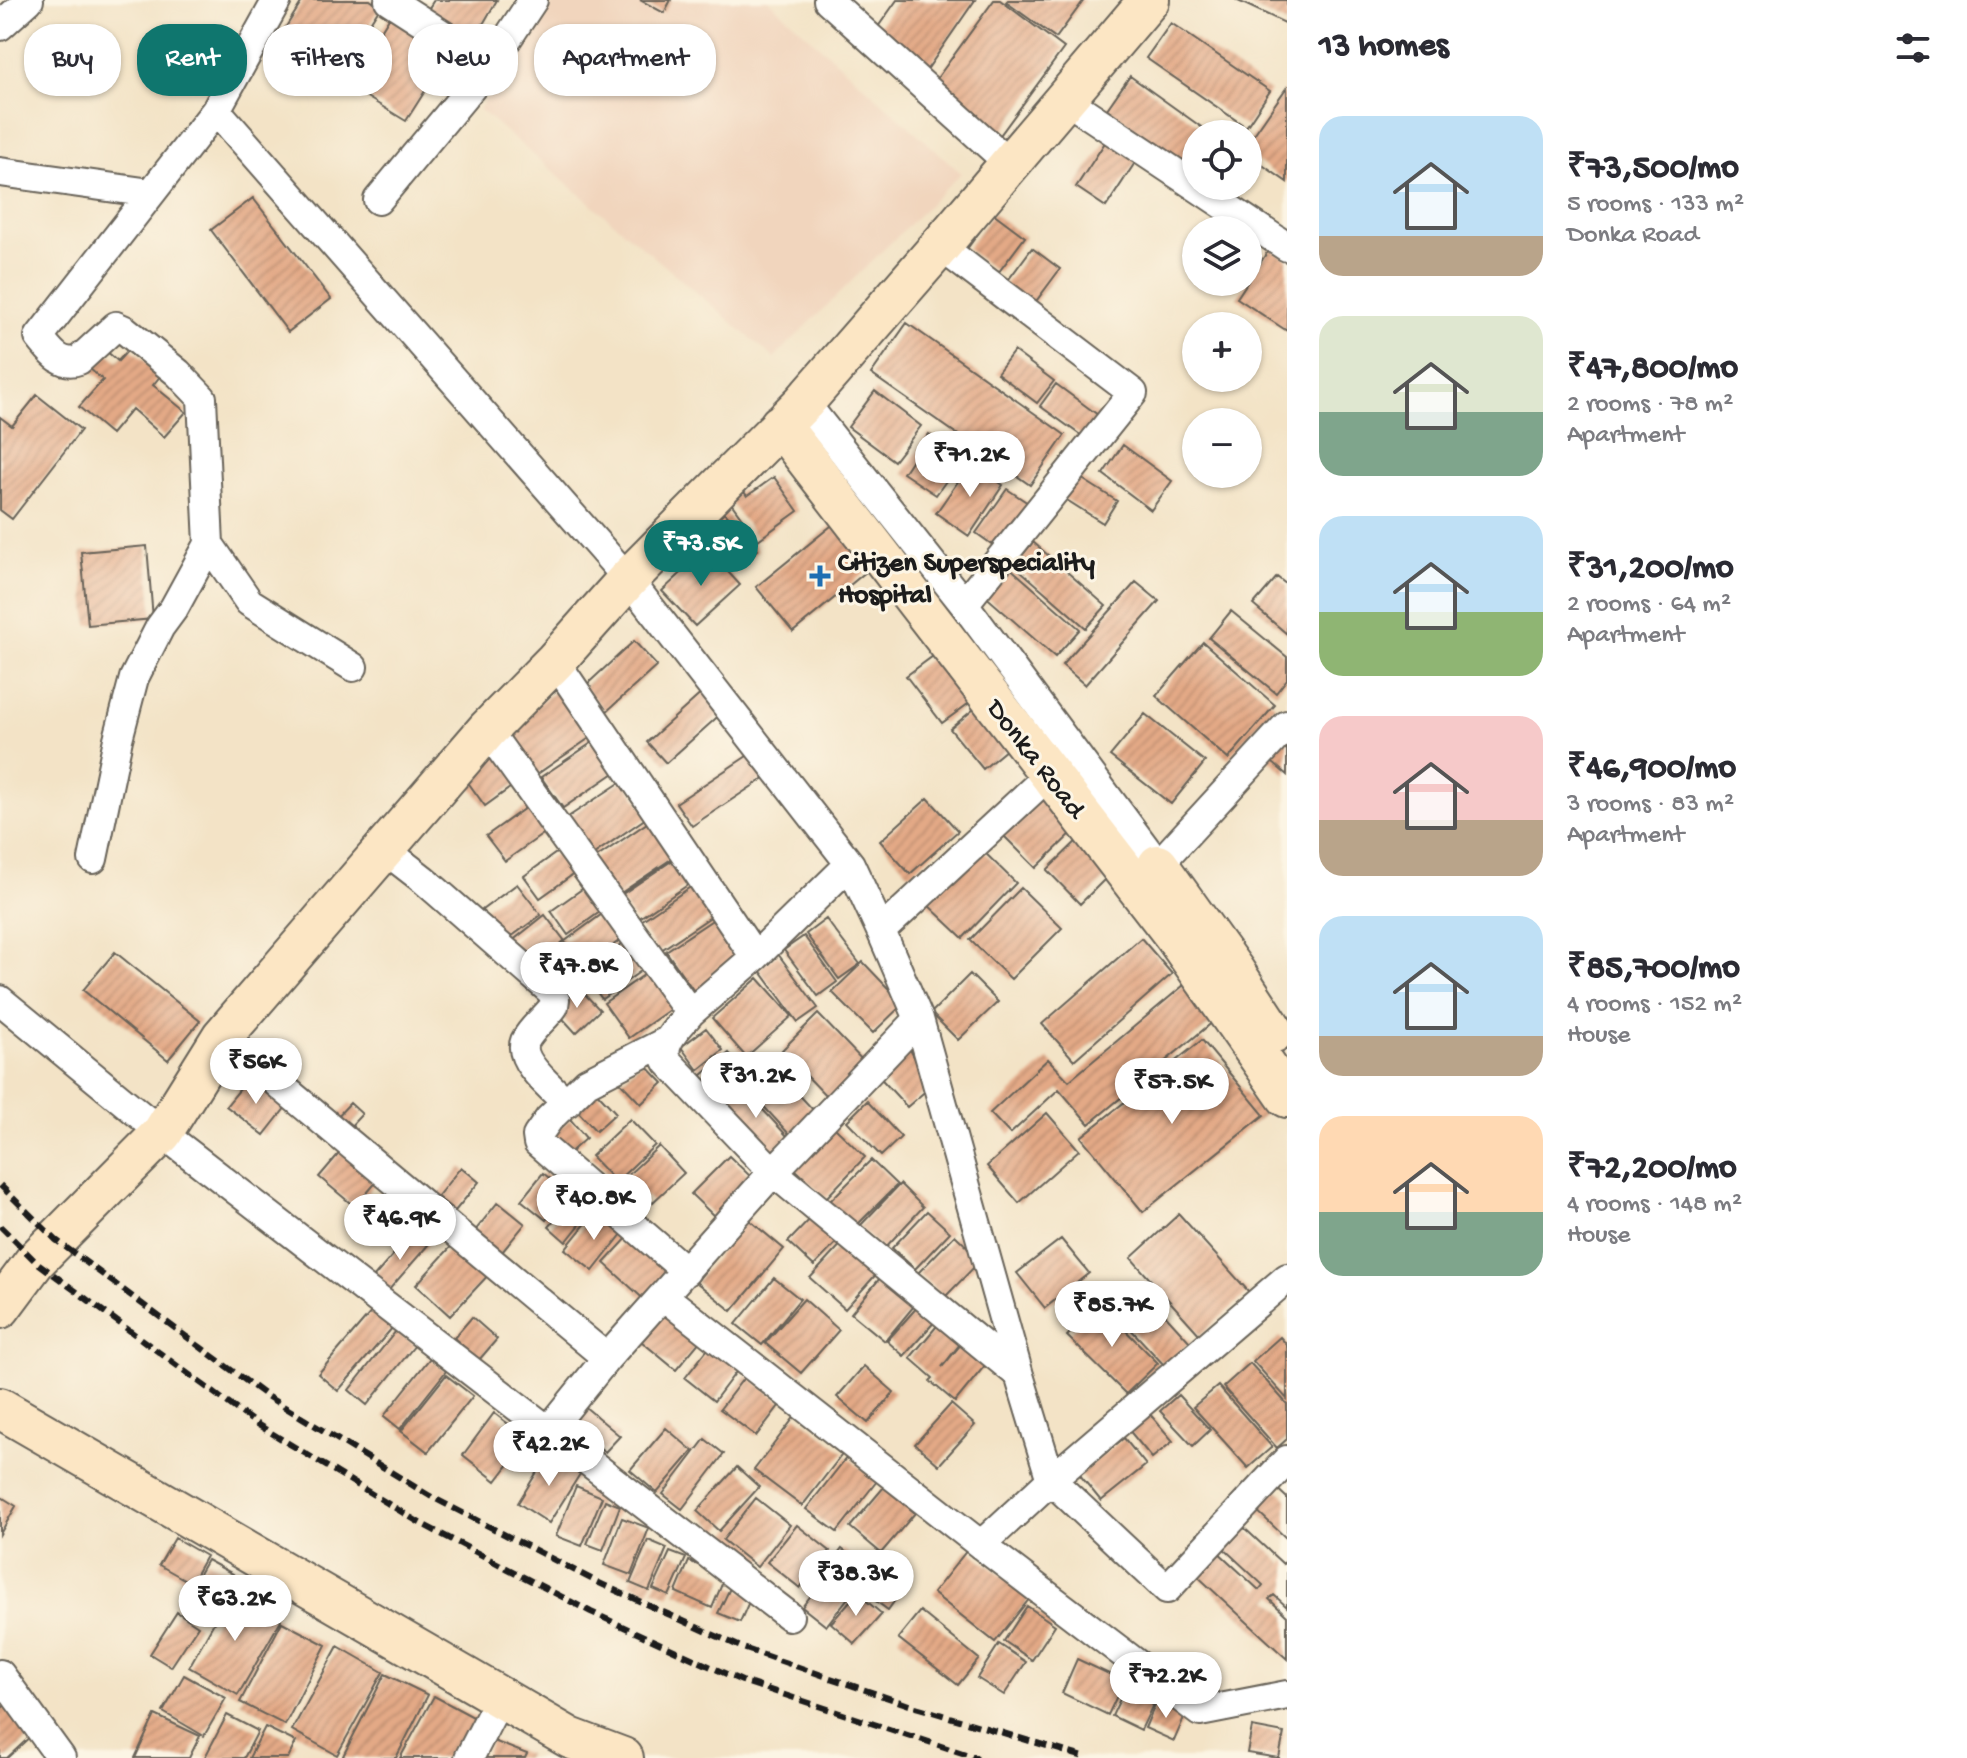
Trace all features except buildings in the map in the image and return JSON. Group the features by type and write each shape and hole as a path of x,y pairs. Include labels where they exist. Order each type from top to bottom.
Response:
{"street":[{"path":"0,26 29,0"},
{"path":"93,859 134,678 209,544 202,398 178,373 116,326 72,363 59,359 39,337 216,110 277,0"},
{"path":"389,0 426,24"},
{"path":"517,24 533,0"},
{"path":"828,0 1010,164"},
{"path":"0,1308 35,1261 162,1133 222,1037 487,730 555,661 628,579 792,414 1149,0"},
{"path":"378,200 464,96"},
{"path":"1065,99 1287,247"},
{"path":"216,110 628,579 850,864 919,1019 1051,1480 1167,1589 1287,1460"},
{"path":"0,172 151,193"},
{"path":"940,246 1133,393 964,604"},
{"name":"Donka Road","path":"792,414 964,604 1158,865 1287,1052"},
{"name":"Donka Road","path":"792,414 1051,773 1174,935 1287,1097"},
{"path":"209,544 249,602 353,667"},
{"path":"555,661 755,957"},
{"path":"1158,865 1287,725"},
{"path":"487,730 690,1013"},
{"path":"881,931 1051,773"},
{"path":"384,849 551,991 554,1006 524,1042 524,1052 529,1064 567,1103"},
{"path":"850,864 755,957 690,1013 664,1048 664,1055 773,1172 1019,1375"},
{"path":"0,1000 162,1133 789,1616"},
{"path":"548,1431 607,1358 773,1172 919,1019"},
{"path":"222,1037 607,1358"},
{"path":"669,1040 587,1082 537,1136 538,1143 686,1271"},
{"path":"981,1545 1051,1480 1287,1278"},
{"path":"663,1296 1200,1712 1287,1695"},
{"path":"0,1408 570,1738 623,1758"},
{"path":"0,1674 61,1758"},
{"path":"469,1758 500,1698"}],"shaded area":[{"path":"556,0 768,0 961,173 774,358 479,109 488,96 518,96 518,54 534,31 534,96 716,96 716,24 539,24"}],"railway":[{"path":"0,1185 56,1240 265,1395 430,1496 597,1582 743,1648 909,1705 1087,1758"},
{"path":"0,1226 35,1261 255,1423 420,1523 591,1612 742,1681 978,1758"}],"place":[{"name":"Citizen Superspeciality Hospital","path":"820,576"}]}
